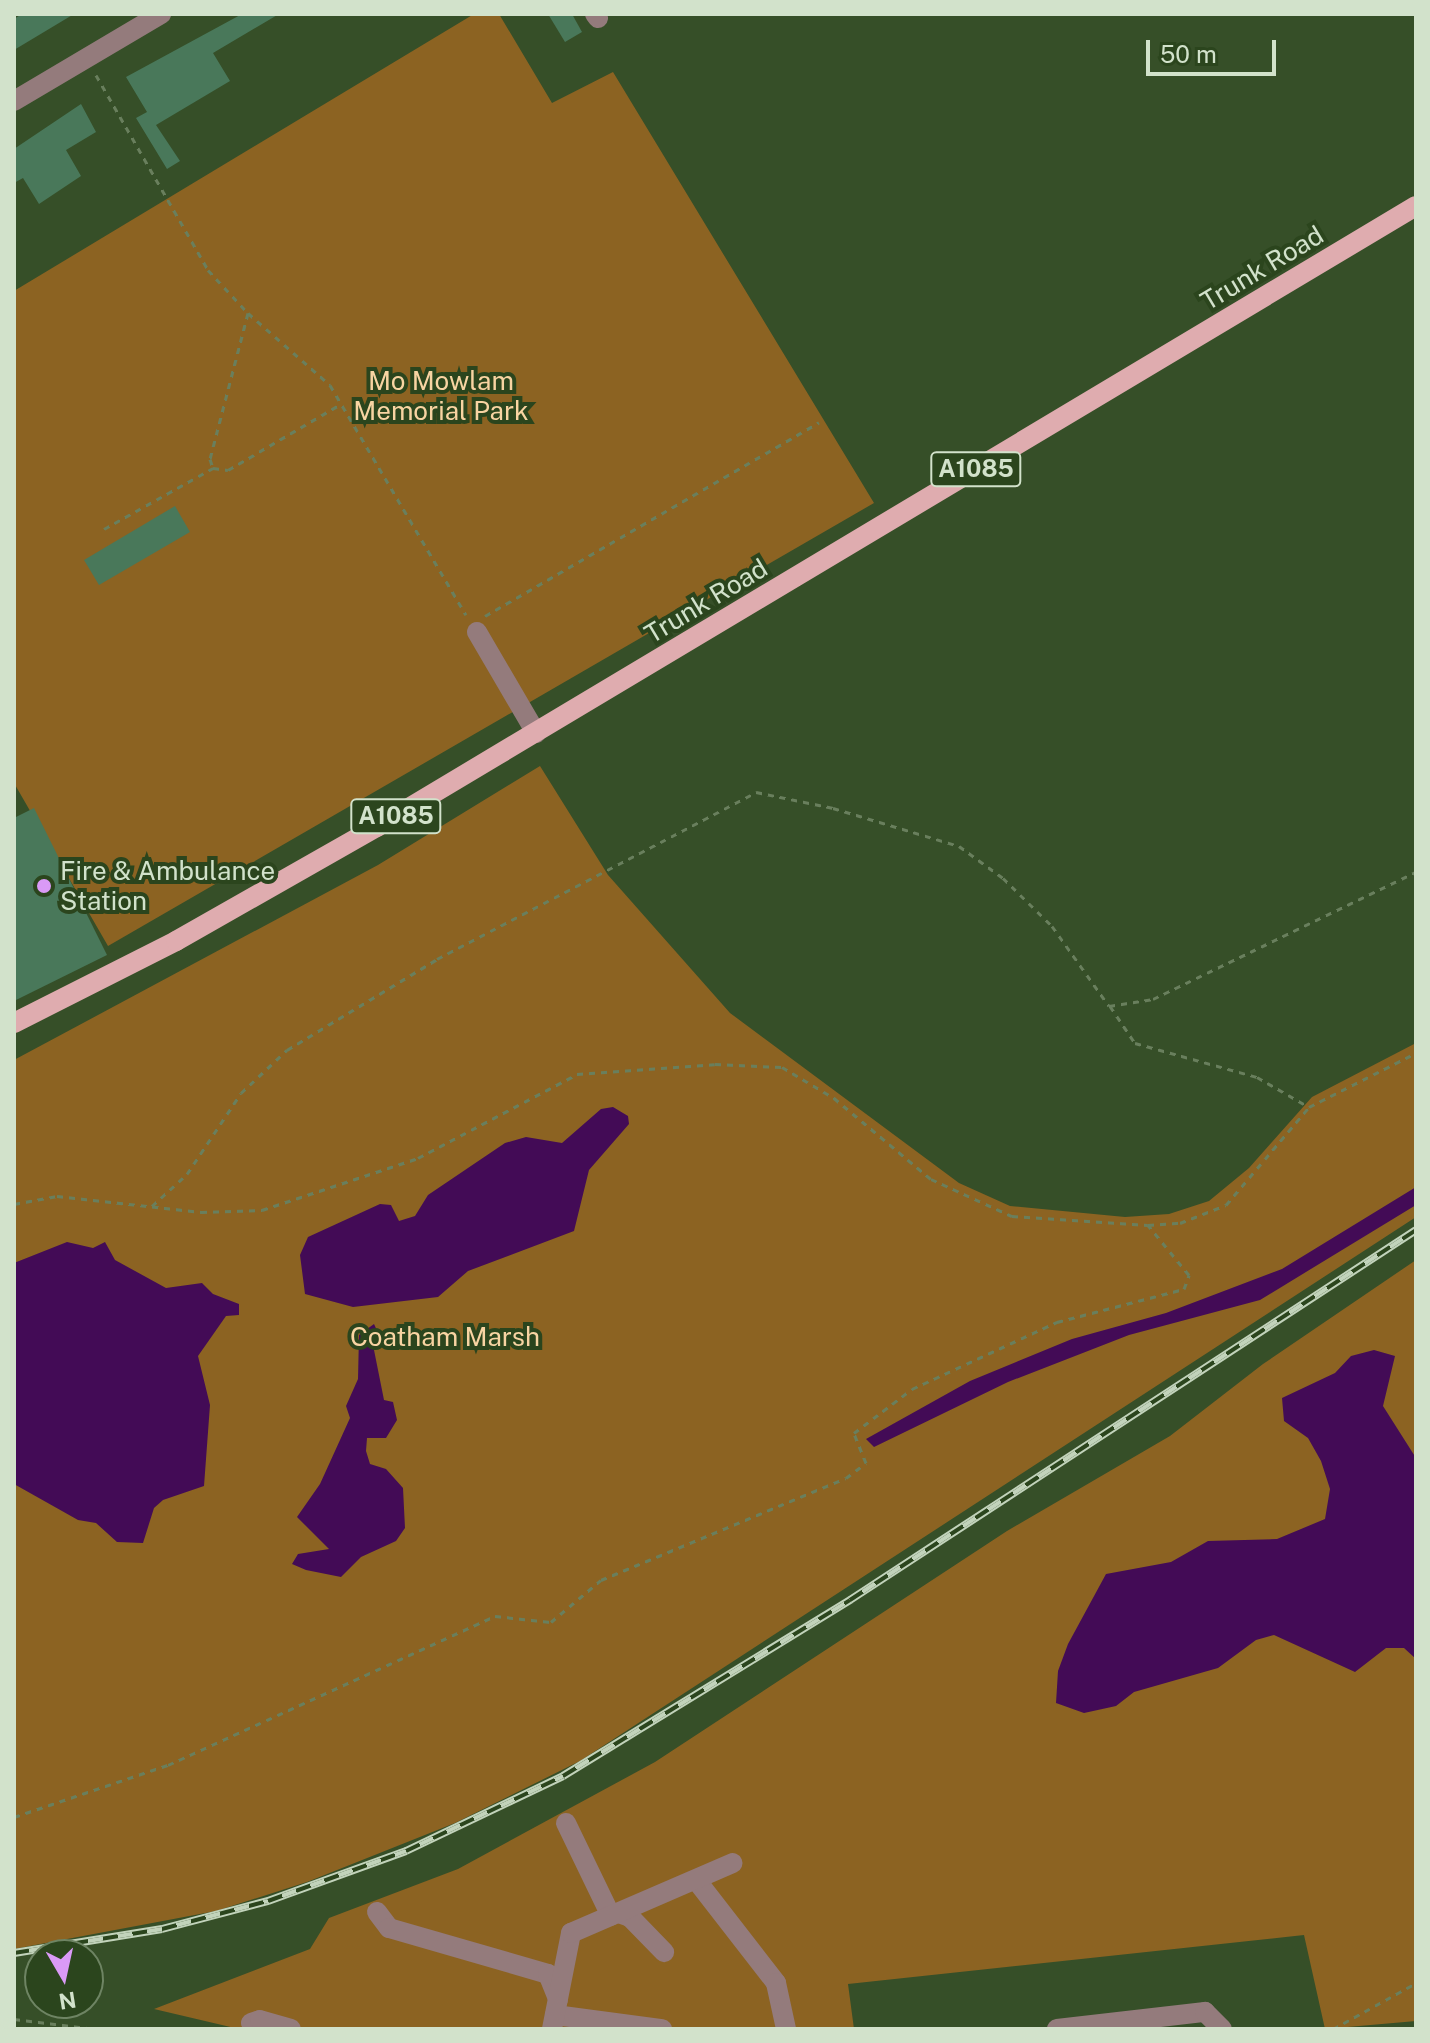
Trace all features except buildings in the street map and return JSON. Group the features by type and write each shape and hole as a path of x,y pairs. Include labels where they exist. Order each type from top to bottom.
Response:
{"main road":[{"name":"Trunk Road","path":"14,1023 176,941 536,733 1416,206"}],"street":[{"path":"14,101 161,14"},
{"path":"474,628 536,733"},
{"path":"566,1823 615,1915"},
{"path":"555,2014 571,1933 733,1863"},
{"path":"697,1881 776,1983 786,2029"},
{"path":"377,1912 389,1928 548,1974 555,2014"},
{"path":"615,1915 630,1917 664,1952"},
{"path":"1057,2029 1205,2012 1222,2029"},
{"path":"555,2014 662,2029"},
{"path":"251,2023 260,2020 291,2029"}],"path":[{"path":"86,58 208,270 248,313 318,370 342,403 474,628 819,422"},
{"path":"213,468 210,459 248,313"},
{"path":"104,529 213,468 228,470 342,403"},
{"path":"152,1206 187,1174 241,1093 287,1050 437,959 756,792 833,808 959,846 1003,878 1052,926 1135,1043 1257,1077 1309,1107"},
{"path":"1109,1006 1153,999 1416,872"},
{"path":"14,1204 57,1196 152,1206 262,1210 418,1158 577,1074 715,1064 782,1067 834,1098 931,1179 1012,1216 1148,1225 1180,1223 1226,1205 1309,1107 1416,1053"},
{"path":"14,1817 168,1765 495,1616 551,1622 601,1580 846,1478 866,1463 854,1433 912,1389 1057,1322 1184,1289 1189,1275 1148,1225"},
{"path":"1333,2029 1416,1983"},
{"path":"14,2019 95,2029"}],"green space":[{"name":"Mo Mowlam Memorial Park","path":"474,14 499,14 552,103 613,72 874,503 108,946 14,783 14,291"},
{"name":"Coatham Marsh","path":"540,766 608,875 730,1013 959,1183 1010,1206 1125,1217 1169,1214 1209,1201 1249,1168 1312,1097 1416,1043 1416,1217 580,1761 455,1823 307,1882 216,1911 67,1939 24,1939 24,1947 14,1949 14,1060 378,865"},
{"path":"1416,1260 1416,2021 1325,2029 1304,1935 848,1984 854,2029 239,2029 154,2009 310,1949 329,1918 458,1869 655,1762 1007,1531 1170,1436 1263,1364"}],"shaded area":[{"path":"613,1107 628,1116 629,1124 589,1170 574,1231 468,1271 438,1297 353,1307 305,1294 300,1255 308,1237 380,1204 391,1205 399,1221 415,1216 428,1195 505,1143 526,1137 562,1143 601,1109"},
{"path":"1416,1187 1416,1205 1260,1300 1129,1335 1008,1382 874,1447 866,1439 970,1381 1072,1339 1166,1313 1282,1269"},
{"path":"67,1242 93,1248 105,1242 115,1260 166,1288 202,1283 213,1294 239,1304 239,1315 226,1316 198,1356 210,1405 204,1486 163,1500 154,1508 143,1543 117,1542 96,1523 78,1520 14,1484 14,1263"},
{"path":"374,1324 380,1337 374,1350 384,1400 393,1402 397,1420 386,1438 367,1438 366,1451 370,1464 386,1469 403,1488 405,1528 396,1541 361,1557 341,1577 306,1570 292,1564 298,1554 329,1549 297,1517 320,1484 350,1418 346,1406 358,1379 359,1335"},
{"path":"1374,1350 1395,1356 1383,1406 1416,1458 1416,1659 1404,1648 1386,1648 1355,1672 1274,1635 1256,1640 1218,1668 1134,1692 1116,1706 1084,1713 1056,1703 1058,1671 1068,1644 1106,1574 1171,1562 1208,1541 1277,1539 1325,1519 1330,1489 1321,1461 1308,1438 1284,1421 1282,1398 1335,1373 1351,1356"}],"railway":[{"path":"14,1953 162,1929 268,1901 406,1851 563,1776 850,1600 1416,1230"}],"place":[{"name":"Fire & Ambulance Station","path":"44,886"}]}
